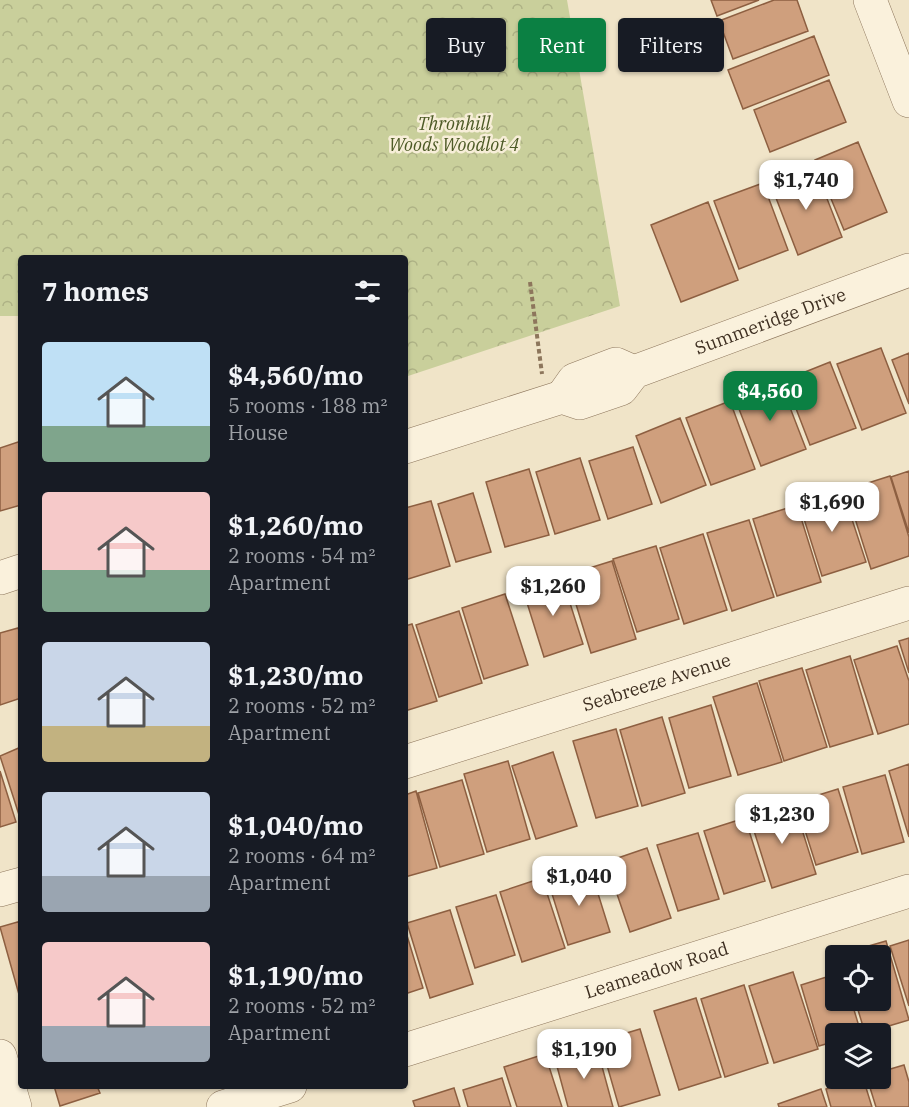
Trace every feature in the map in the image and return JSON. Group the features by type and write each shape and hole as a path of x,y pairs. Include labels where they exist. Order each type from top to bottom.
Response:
{"street":[{"path":"870,0 909,101"},
{"name":"Summeridge Drive","path":"408,446 552,386 580,403 621,390 634,372 909,270"},
{"path":"0,578 18,572"},
{"name":"Seabreeze Avenue","path":"408,761 909,603"},
{"path":"0,890 18,885"},
{"name":"Leameadow Road","path":"408,1049 909,891"},
{"path":"0,1056 15,1107"},
{"path":"223,1107 280,1089"}],"path":[{"path":"530,282 552,386"}],"green space":[{"name":"Thronhill Woods Woodlot 4","path":"0,0 567,0 570,18 518,18 518,72 579,72 620,306 408,376 408,255 18,255 18,316 0,316"}],"building":[{"path":"711,0 759,0 717,16"},
{"path":"774,0 797,0 808,31 733,59 724,35 724,19"},
{"path":"814,36 829,75 743,109 728,70"},
{"path":"829,80 846,122 770,152 754,110"},
{"path":"858,142 887,212 844,230 815,160"},
{"path":"815,168 842,237 798,255 771,185"},
{"path":"763,183 788,250 739,269 714,201"},
{"path":"708,202 738,280 681,302 651,225"},
{"path":"881,348 906,413 862,430 837,364"},
{"path":"909,353 909,404 892,360"},
{"path":"830,362 856,428 810,445 785,380"},
{"path":"779,379 806,449 761,466 734,396"},
{"path":"730,401 755,469 711,485 686,418"},
{"path":"680,418 706,485 661,503 636,436"},
{"path":"18,442 18,506 0,511 0,448"},
{"path":"633,447 652,504 608,519 589,461"},
{"path":"580,458 600,520 555,534 536,472"},
{"path":"529,469 549,535 505,547 486,482"},
{"path":"909,471 909,533 891,477"},
{"path":"890,476 909,537 909,556 871,569 846,490"},
{"path":"842,489 866,562 822,576 799,503"},
{"path":"473,493 491,552 456,562 438,504"},
{"path":"431,501 450,566 408,579 408,507"},
{"path":"797,505 821,582 777,596 753,519"},
{"path":"749,520 774,597 732,611 707,533"},
{"path":"703,534 727,610 684,624 660,548"},
{"path":"656,546 679,619 637,632 613,559"},
{"path":"612,561 636,639 591,653 567,575"},
{"path":"562,578 583,644 544,657 523,590"},
{"path":"505,594 528,665 484,679 462,608"},
{"path":"459,611 482,683 439,697 416,625"},
{"path":"412,624 437,701 408,710 408,625"},
{"path":"18,628 18,699 0,705 0,633"},
{"path":"909,638 909,673 899,641"},
{"path":"897,646 909,681 909,724 878,734 854,660"},
{"path":"850,656 873,734 830,747 806,670"},
{"path":"802,668 827,747 784,761 759,681"},
{"path":"757,683 782,762 738,775 713,697"},
{"path":"711,705 731,776 689,788 669,718"},
{"path":"662,717 685,793 642,806 620,730"},
{"path":"616,729 638,806 596,818 573,741"},
{"path":"18,748 18,812 0,756"},
{"path":"553,752 577,826 536,839 512,766"},
{"path":"508,761 530,839 487,852 464,774"},
{"path":"909,764 909,837 889,771"},
{"path":"0,771 16,822 0,827"},
{"path":"885,775 904,842 862,854 843,787"},
{"path":"462,780 484,854 440,867 418,793"},
{"path":"838,789 858,852 816,865 796,802"},
{"path":"416,791 437,868 408,876 408,794"},
{"path":"793,801 816,874 772,888 749,815"},
{"path":"745,818 765,881 724,894 704,831"},
{"path":"698,833 719,899 678,911 657,845"},
{"path":"647,848 671,918 630,932 606,862"},
{"path":"590,868 610,932 568,945 548,881"},
{"path":"542,878 565,948 522,962 500,892"},
{"path":"496,895 515,955 475,968 456,907"},
{"path":"450,910 473,984 430,998 408,923"},
{"path":"18,922 18,991 0,927"},
{"path":"408,939 423,988 408,993"},
{"path":"909,940 909,1006 891,949 891,946"},
{"path":"886,941 887,945 872,945"},
{"path":"891,958 909,1020 891,1025 891,1023 862,1023 858,1011 891,1011"},
{"path":"793,972 818,1049 774,1063 749,986"},
{"path":"825,977 825,1011 854,1011 858,1023 825,1023 825,1044 819,1046 801,985"},
{"path":"744,985 768,1063 725,1077 701,999"},
{"path":"696,998 721,1077 679,1090 654,1011"},
{"path":"640,1029 660,1095 619,1107 600,1041"},
{"path":"597,1048 613,1107 568,1107 555,1059"},
{"path":"545,1054 562,1107 517,1107 504,1067"},
{"path":"904,1065 909,1082 909,1107 876,1107 870,1089 891,1089 891,1069"},
{"path":"502,1078 511,1107 468,1107 463,1090"},
{"path":"454,1088 460,1107 415,1107 413,1101"},
{"path":"55,1089 98,1089 100,1093 60,1106"},
{"path":"821,1089 827,1107 779,1107 778,1104"},
{"path":"826,1089 866,1089 872,1107 831,1107"}]}
